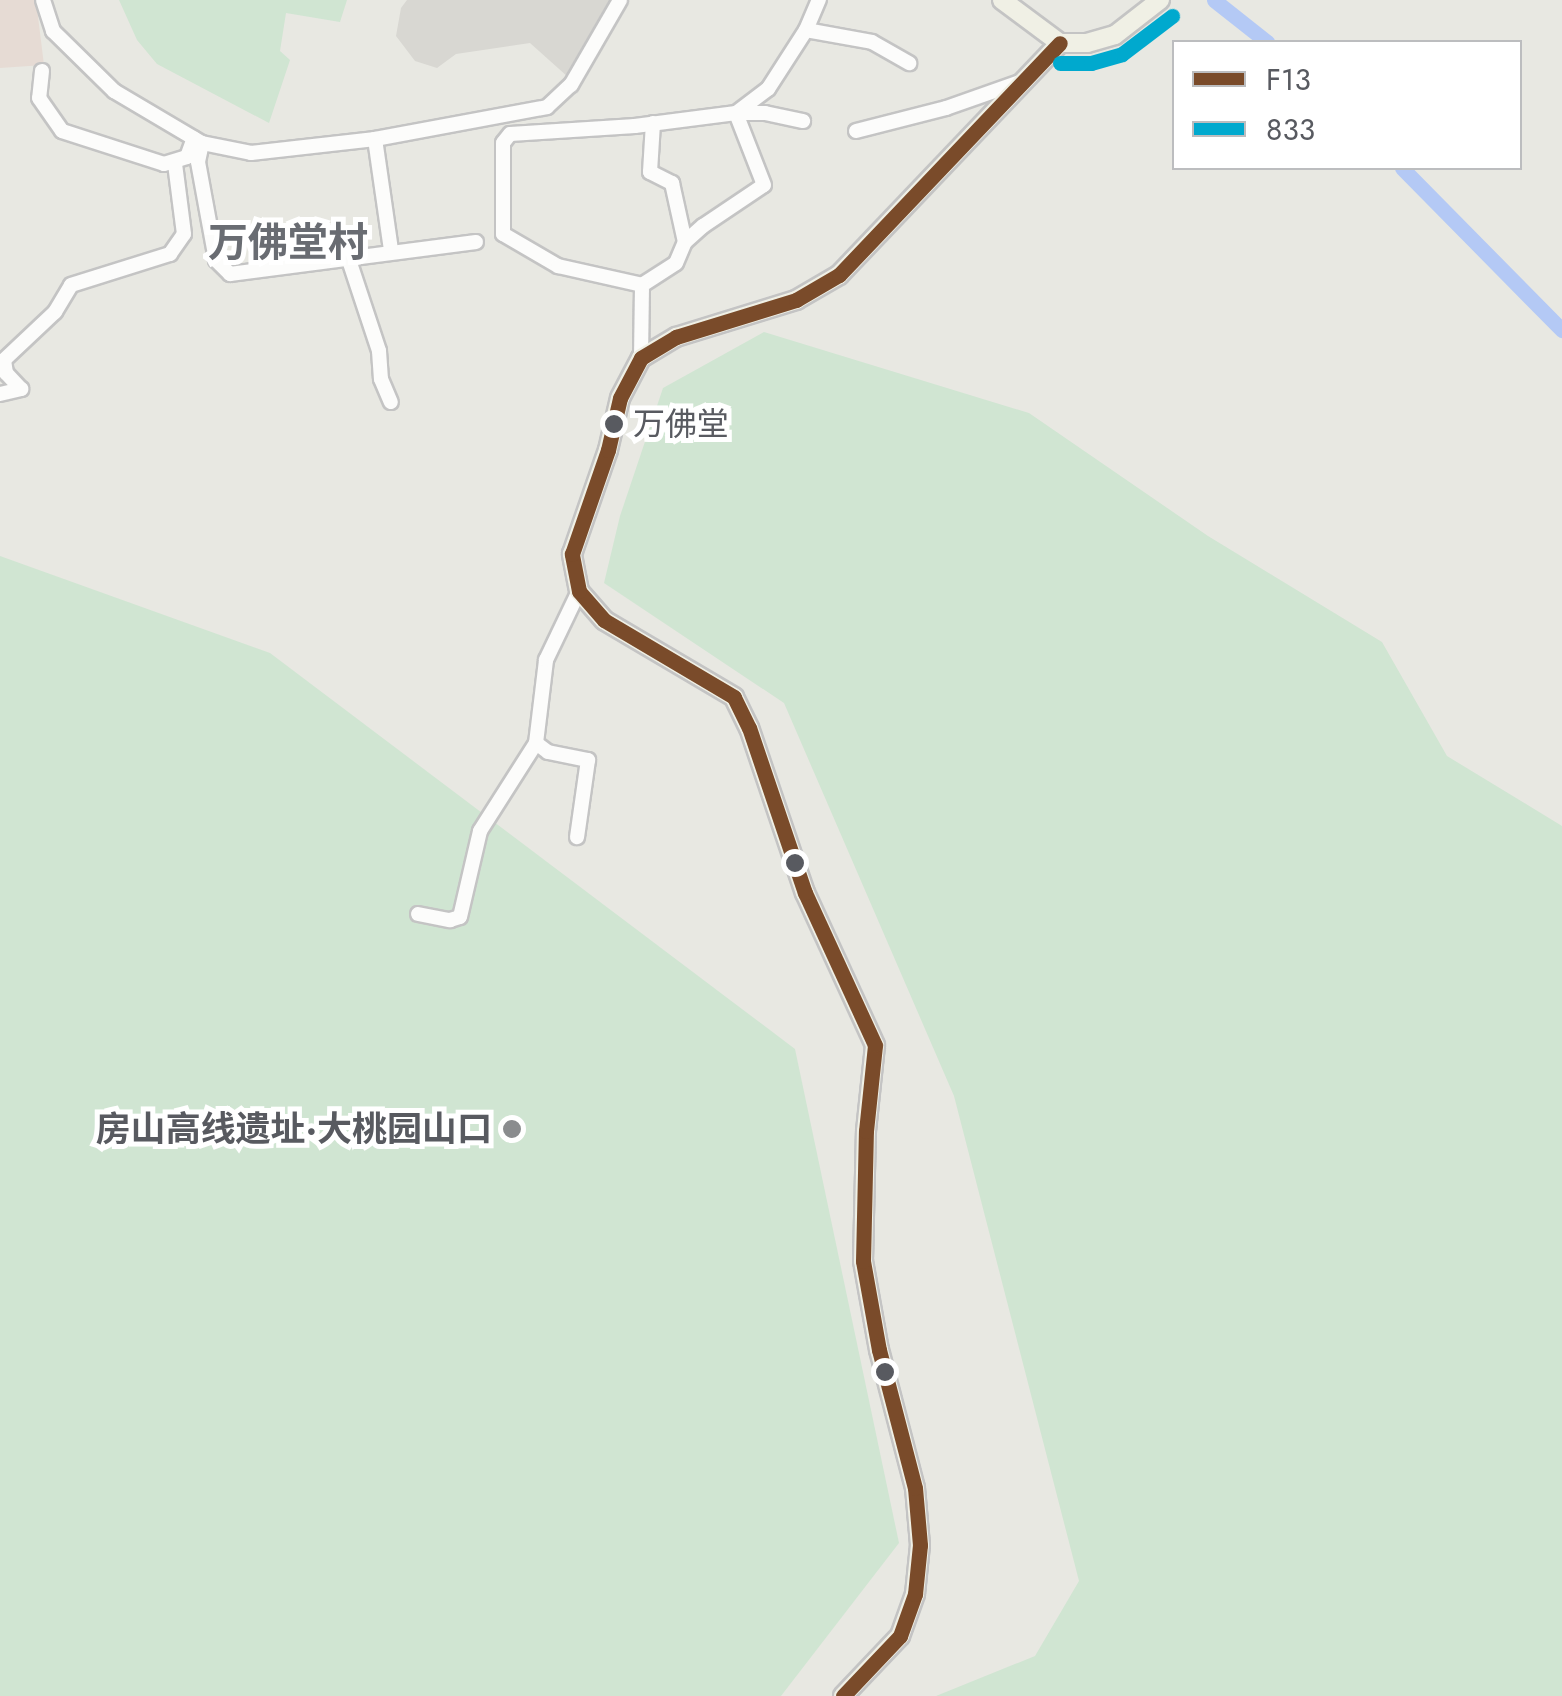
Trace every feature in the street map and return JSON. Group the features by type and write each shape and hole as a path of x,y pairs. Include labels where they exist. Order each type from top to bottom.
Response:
{"main road":[{"path":"1002,0 1060,43 1104,40 1160,0"},
{"path":"843,1696 900,1636 915,1594 920,1545 916,1488 879,1350 863,1261 866,1130 876,1045 805,893 749,728 734,697 604,620 579,591 572,554 576,533 608,450 620,398 641,358 676,337 796,300 839,275 1060,43"}],"street":[{"path":"43,0 53,30 96,75 132,104 198,140 238,152 268,153 375,139 547,107 571,85 620,0"},
{"path":"736,113 768,89 806,30 819,0"},
{"path":"806,30 872,42 909,64"},
{"path":"42,70 40,98 62,131 155,162 175,164 188,158 198,140"},
{"path":"856,130 946,108 1026,80"},
{"path":"736,113 764,185 686,242 676,263 642,285 558,266 516,238 503,234 503,143 510,134 736,113 765,112 802,121"},
{"path":"653,123 650,172 672,182 686,242"},
{"path":"375,139 391,250"},
{"path":"198,140 198,162 216,260 224,270 240,274 391,250 476,242"},
{"path":"0,394 20,389 6,373 4,360 55,312 71,285 170,254 184,234 175,164"},
{"path":"348,257 379,351 381,380 392,402"},
{"path":"641,358 642,285"},
{"path":"418,914 450,920 460,917 480,831 536,744 546,660 579,591"},
{"path":"536,744 548,752 588,760 578,837"}],"shaded area":[{"path":"0,0 36,0 44,65 0,68"},
{"path":"407,0 614,0 568,77 530,43 456,54 437,68 415,61 396,36 401,8"}],"green space":[{"path":"119,0 347,0 340,22 286,13 280,51 290,60 269,123 157,64 137,40"},
{"path":"764,332 1029,413 1208,536 1382,642 1447,756 1562,826 1562,1696 936,1696 1035,1656 1079,1581 954,1096 784,703 604,583 620,516 663,388"},
{"path":"0,556 270,653 795,1049 899,1543 781,1696 0,1696"}],"waterway":[{"path":"1214,0 1264,40"},
{"path":"1404,170 1562,330"}],"transit line":[{"name":"833","path":"1060,63 1091,63 1122,54 1172,16"},
{"name":"F13","path":"843,1696 900,1636 915,1594 920,1545 915,1488 879,1350 863,1261 866,1131 875,1045 805,893 749,728 734,697 604,620 579,591 572,554 608,450 620,398 641,358 676,337 796,300 839,275 1060,43"}],"place":[{"name":"万佛堂","path":"614,424"},
{"name":"房山高线遗址·大桃园山口","path":"512,1129"}],"district":[{"name":"万佛堂村","path":"288,242"}]}
